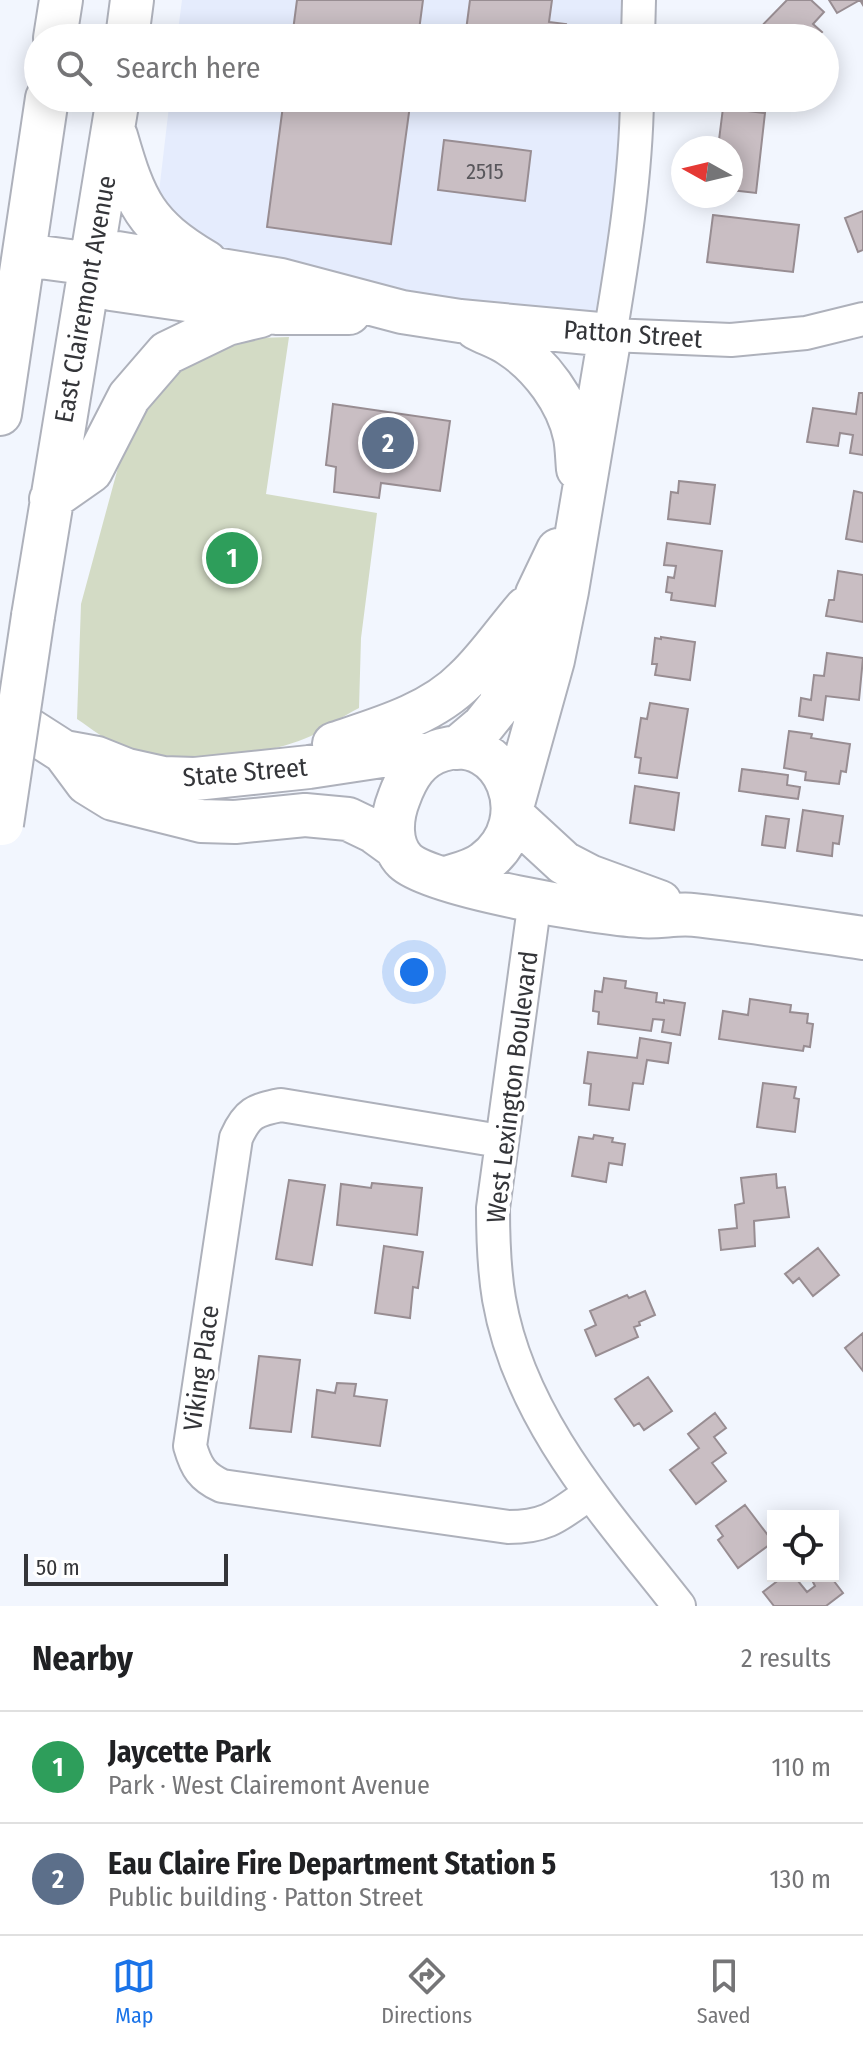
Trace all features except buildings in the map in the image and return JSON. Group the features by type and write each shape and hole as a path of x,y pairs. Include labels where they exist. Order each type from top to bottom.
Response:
{"main road":[{"path":"57,24 61,0"},
{"path":"129,24 132,0"},
{"path":"0,414 12,253 44,112"},
{"path":"116,113 129,181 155,226 176,244 214,267"},
{"name":"East Clairemont Avenue","path":"1,834 51,499 116,113"},
{"name":"Patton Street","path":"12,253 92,264 117,253 281,280 402,312 460,321 610,335"},
{"name":"Patton Street","path":"92,264 111,289 277,313 402,312"},
{"path":"51,499 91,471 129,397 167,353 227,324 277,313"},
{"path":"460,321 510,345 535,365 550,384 566,409 575,437 580,503 537,594 522,648 499,706 483,726 410,774 397,803 393,824 395,847 415,869 502,895 640,916 691,915 863,938"},
{"path":"446,878 484,863 499,848 513,808 553,660 610,335"},
{"path":"253,771 405,719 452,691 466,679 537,594"},
{"name":"State Street","path":"0,711 64,752 87,783 113,799 201,821 235,822 305,815 348,819 373,831 395,847"},
{"path":"443,751 480,754 495,765 508,781 513,808 564,863 589,876 691,915"},
{"name":"State Street","path":"64,752 97,758 127,770 163,778 226,778 253,771 309,767 408,752 443,751"}],"street":[{"path":"638,24 639,0"},
{"path":"610,335 624,245 637,112"},
{"name":"Patton Street","path":"610,335 731,340 806,333 863,319"},
{"name":"West Lexington Boulevard","path":"535,900 493,1208 493,1254 499,1300 510,1344 527,1390 551,1436 590,1493 679,1606"},
{"name":"Viking Place","path":"500,1141 281,1105 260,1109 244,1120 236,1138 190,1446 195,1465 205,1478 222,1486 508,1527 532,1527 556,1518 590,1493"}],"shaded area":[{"path":"182,0 639,0 638,24 179,24"},
{"path":"168,112 635,112 610,335 402,312 155,226"}],"green space":[{"path":"289,337 266,494 377,513 361,638 359,708 311,736 244,754 167,756 117,744 77,719 81,604 129,427 165,377 209,349 258,338"}],"place":[{"name":"Eau Claire Fire Department Station 5","path":"388,443"},
{"name":"Jaycette Park","path":"232,558"}]}
